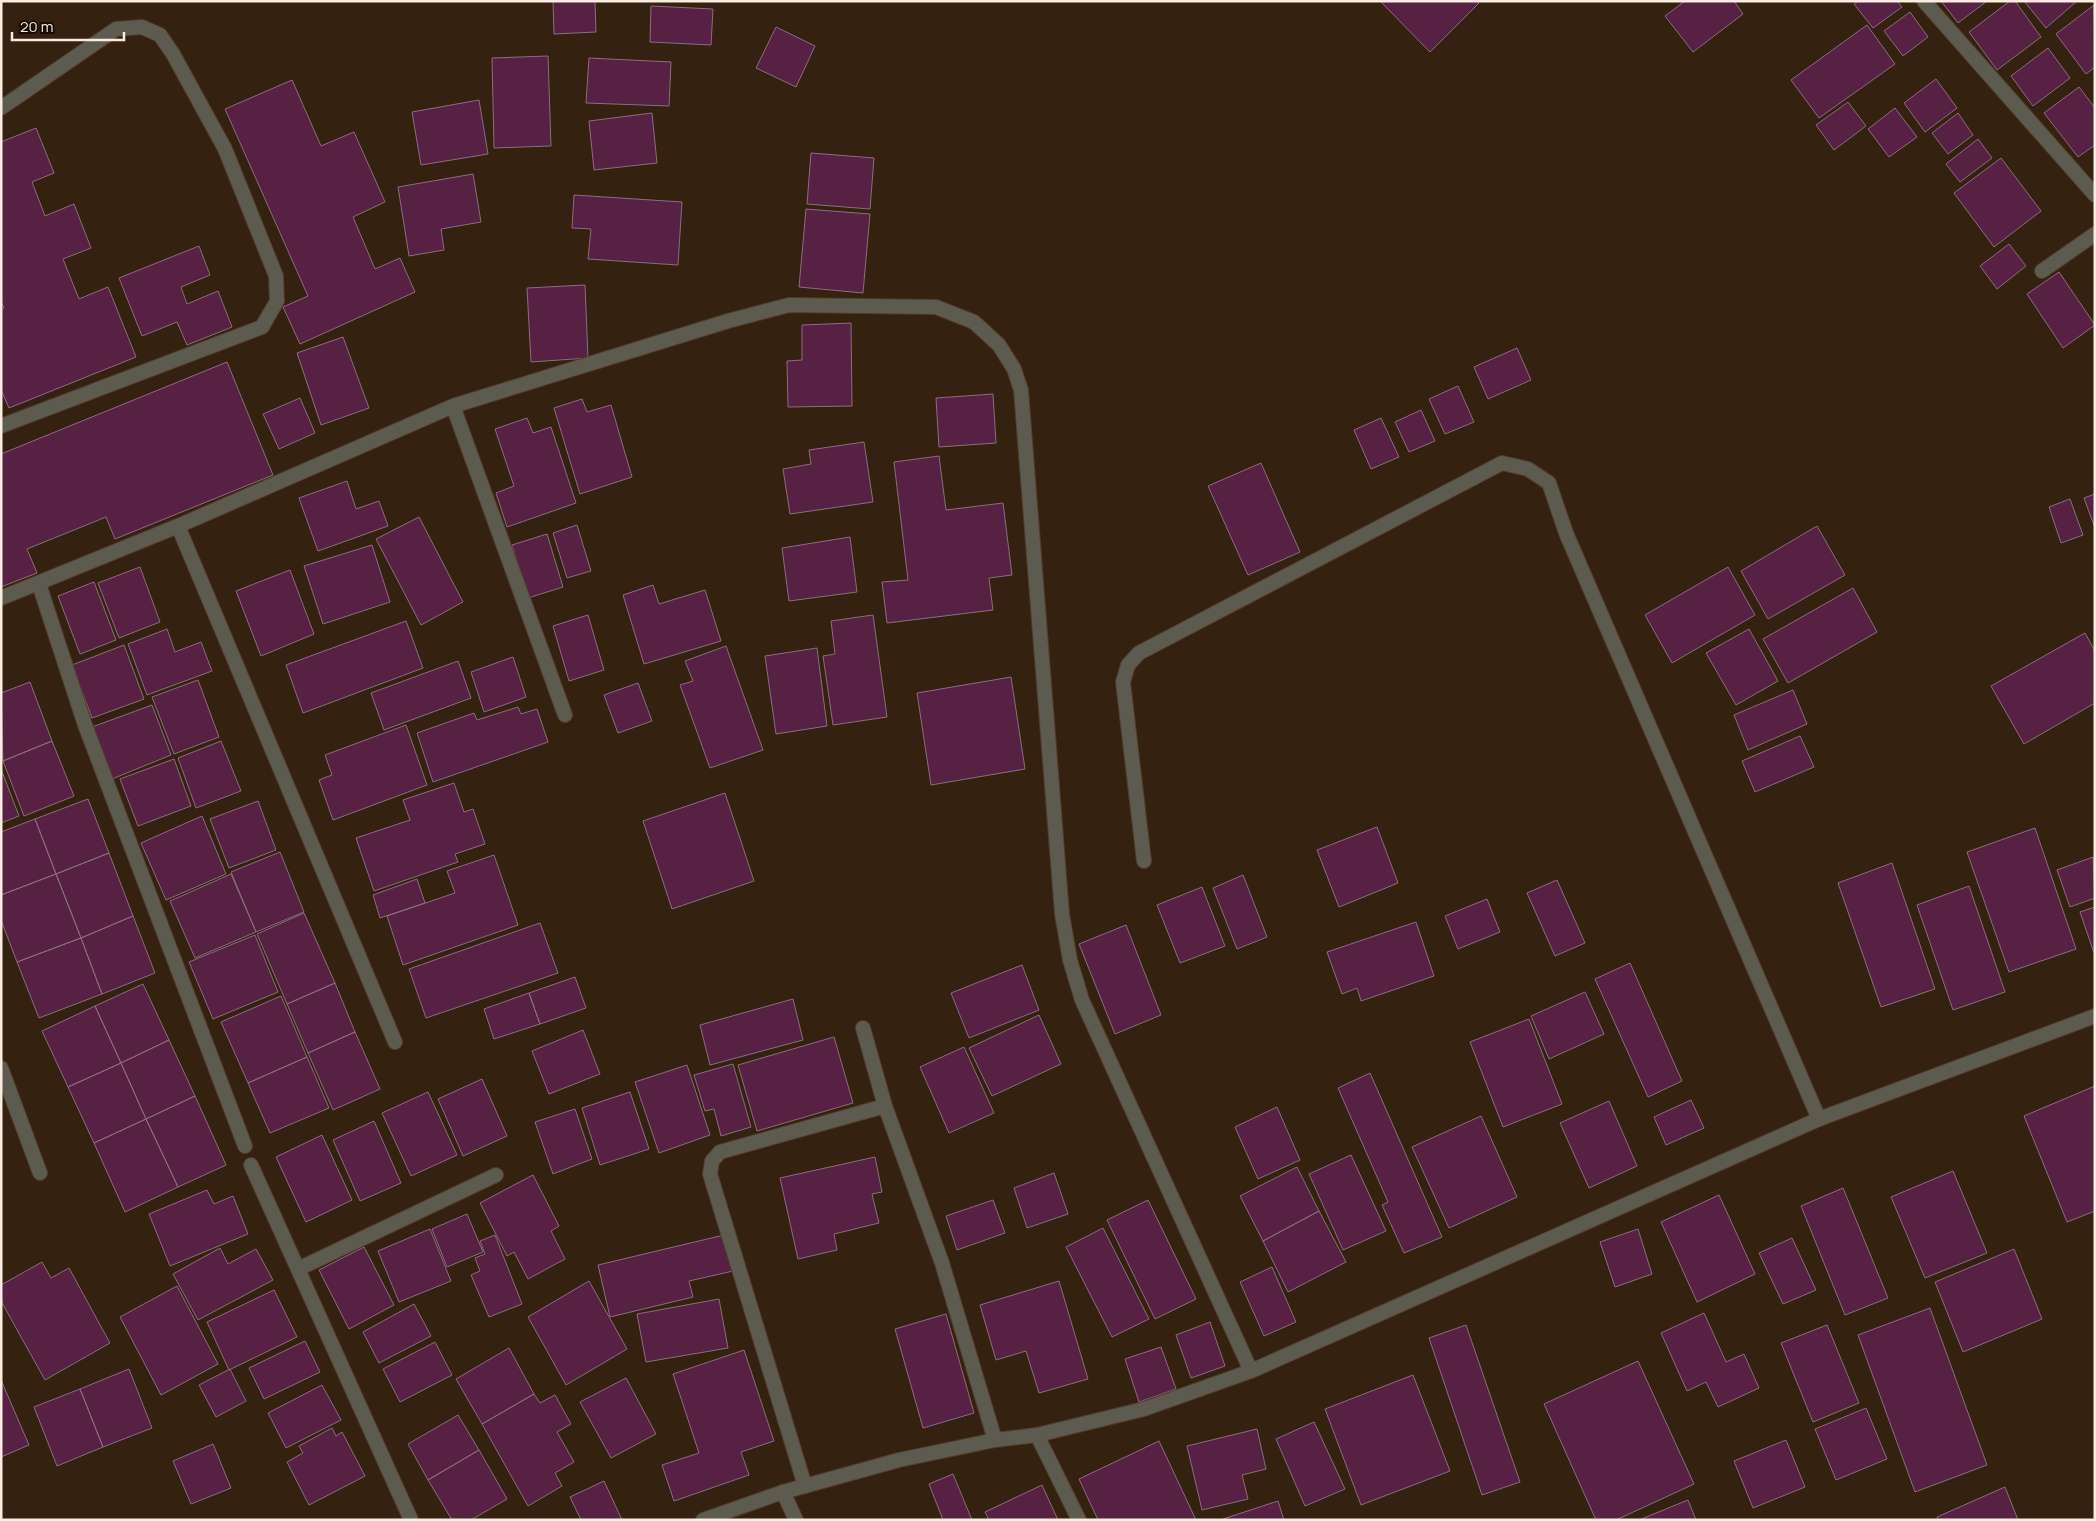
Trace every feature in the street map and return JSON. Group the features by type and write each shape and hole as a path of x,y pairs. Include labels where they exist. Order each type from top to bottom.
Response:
{"street":[{"path":"1924,1 2095,195"},
{"path":"1,108 116,29 142,26 160,35 173,54 225,149 276,276 277,302 262,327 1,426"},
{"path":"2042,271 2095,234"},
{"path":"1,598 178,526 453,406 728,321 789,305 936,308 974,322 1000,345 1014,369 1021,390 1062,914 1070,960 1082,1000 1251,1371"},
{"path":"453,406 565,715"},
{"path":"1144,861 1123,682 1128,665 1139,653 1502,463 1528,468 1550,483 1570,542 1819,1119"},
{"path":"178,526 396,1042"},
{"path":"39,584 85,725 245,1146"},
{"path":"703,1520 784,1492 899,1460 995,1440 1037,1435 1144,1409 1251,1371 1819,1119 2095,1016"},
{"path":"863,1028 885,1106 942,1263 995,1440"},
{"path":"1,1068 40,1173"},
{"path":"805,1486 710,1174 712,1161 720,1152 885,1106"},
{"path":"251,1165 411,1520"},
{"path":"298,1269 496,1175"},
{"path":"1037,1435 1080,1520"},
{"path":"784,1492 796,1520"}],"building":[{"path":"553,1 595,1 596,32 554,34"},
{"path":"1380,1 1477,1 1479,3 1430,52"},
{"path":"1685,1 1734,1 1743,14 1693,52 1665,16"},
{"path":"1858,1 1897,1 1902,7 1873,28 1854,4"},
{"path":"1941,1 1987,1 1958,23"},
{"path":"2010,1 2015,1 2041,37 1997,70 1969,32"},
{"path":"2024,1 2077,1 2046,28"},
{"path":"2094,5 2095,67 2086,74 2056,34"},
{"path":"651,6 713,9 711,45 650,42"},
{"path":"1910,12 1928,37 1903,56 1884,31"},
{"path":"1867,25 1895,64 1819,118 1791,80"},
{"path":"776,27 815,46 796,87 756,68"},
{"path":"2048,48 2070,78 2033,106 2011,76"},
{"path":"548,56 551,146 494,148 492,58"},
{"path":"589,58 671,62 669,106 586,103"},
{"path":"1936,79 1957,108 1925,132 1904,103"},
{"path":"292,80 321,146 354,132 385,202 353,217 375,269 400,258 415,292 300,344 283,307 308,296 225,109"},
{"path":"2079,87 2095,108 2095,145 2078,157 2044,113"},
{"path":"479,100 488,154 421,165 412,112"},
{"path":"1848,102 1866,126 1834,150 1816,125"},
{"path":"1895,108 1917,137 1889,157 1868,129"},
{"path":"652,113 657,163 594,170 589,121"},
{"path":"1958,113 1973,135 1948,154 1932,133"},
{"path":"36,128 54,173 32,182 45,216 74,204 91,248 63,259 79,299 108,287 136,357 9,408 1,390 1,310 4,308 1,301 1,142"},
{"path":"1978,139 1992,158 1960,182 1946,164"},
{"path":"811,153 874,158 870,209 807,204"},
{"path":"2001,158 2041,211 1994,247 1954,193"},
{"path":"473,174 481,222 441,229 444,250 409,256 398,187"},
{"path":"574,195 682,202 678,265 588,259 591,229 572,228"},
{"path":"806,209 870,214 863,293 799,287"},
{"path":"2009,244 2026,266 1997,289 1980,266"},
{"path":"199,246 210,275 181,287 187,304 218,291 232,327 187,345 177,322 142,336 119,278"},
{"path":"2059,272 2095,325 2063,348 2027,294"},
{"path":"585,285 588,358 531,362 527,288"},
{"path":"851,323 852,406 788,407 787,361 802,360 802,325"},
{"path":"343,337 369,408 321,425 297,353"},
{"path":"1517,348 1531,380 1488,399 1474,367"},
{"path":"227,362 273,475 115,539 106,517 27,549 37,573 1,587 1,454"},
{"path":"1458,386 1474,422 1445,434 1429,399"},
{"path":"993,394 996,443 939,447 936,398"},
{"path":"300,398 315,433 279,449 263,414"},
{"path":"582,399 587,412 611,405 632,477 580,494 554,408"},
{"path":"1421,410 1435,441 1409,452 1395,422"},
{"path":"527,418 533,433 551,427 576,503 507,527 496,493 514,486 495,429"},
{"path":"1381,418 1399,457 1371,469 1354,430"},
{"path":"864,442 873,502 790,514 783,469 811,464 809,450"},
{"path":"939,456 946,510 1003,503 1012,575 989,578 993,610 887,623 882,582 908,580 894,462"},
{"path":"1261,463 1300,552 1248,575 1208,486"},
{"path":"347,481 356,509 379,501 388,526 318,551 299,498"},
{"path":"2095,494 2095,528 2084,498"},
{"path":"2070,499 2083,535 2061,543 2049,507"},
{"path":"419,517 463,602 421,625 376,539"},
{"path":"577,525 591,571 567,578 553,533"},
{"path":"1817,526 1845,575 1768,619 1741,571"},
{"path":"547,534 563,587 528,598 512,545"},
{"path":"850,537 857,592 789,601 782,548"},
{"path":"372,545 390,602 323,624 304,566"},
{"path":"140,567 160,622 119,638 98,583"},
{"path":"1728,567 1755,615 1672,663 1645,615"},
{"path":"290,570 314,634 261,656 236,591"},
{"path":"94,582 116,640 80,654 58,596"},
{"path":"653,585 659,604 705,590 721,641 644,664 623,595"},
{"path":"1853,588 1877,632 1788,683 1763,639"},
{"path":"588,615 604,670 569,681 553,626"},
{"path":"873,615 887,717 833,725 823,656 835,654 831,621"},
{"path":"406,621 423,668 303,713 286,665"},
{"path":"167,629 175,652 201,642 212,671 147,695 128,644"},
{"path":"1749,629 1778,681 1736,705 1706,653"},
{"path":"2085,633 2095,651 2095,703 2024,744 1991,686"},
{"path":"124,645 144,699 92,718 72,665"},
{"path":"726,646 763,750 710,768 680,685 693,681 685,661"},
{"path":"817,648 827,726 776,734 765,656"},
{"path":"513,657 526,697 484,712 471,672"},
{"path":"458,661 471,698 384,730 371,693"},
{"path":"1011,677 1025,769 931,785 917,693"},
{"path":"198,680 219,737 174,754 152,697"},
{"path":"30,682 52,741 3,761 1,693"},
{"path":"638,683 652,721 618,733 604,695"},
{"path":"1793,690 1807,724 1748,750 1734,715"},
{"path":"152,705 171,755 112,779 92,727"},
{"path":"518,707 521,714 537,709 548,742 433,782 417,733 474,713 477,720"},
{"path":"406,725 427,785 333,820 319,780 332,775 325,755"},
{"path":"1800,736 1814,767 1755,792 1742,761"},
{"path":"52,741 74,796 24,816 3,761"},
{"path":"221,741 241,791 196,808 178,758"},
{"path":"174,759 191,806 138,826 120,779"},
{"path":"1,769 19,816 1,823"},
{"path":"454,783 464,812 473,809 485,844 455,854 458,862 374,891 356,838 410,820 403,800"},
{"path":"725,793 754,881 672,909 643,821"},
{"path":"88,799 109,853 56,874 35,819"},
{"path":"258,801 276,850 229,868 210,819"},
{"path":"202,816 226,874 166,900 141,843"},
{"path":"35,819 56,874 1,895 1,832"},
{"path":"1377,827 1398,883 1339,907 1317,850"},
{"path":"2035,828 2076,949 2009,972 1967,852"},
{"path":"280,852 304,912 256,932 231,872"},
{"path":"109,853 133,916 81,938 56,874"},
{"path":"494,855 518,925 403,965 387,916 455,893 447,871"},
{"path":"2093,857 2095,898 2070,907 2057,870"},
{"path":"1892,863 1935,989 1881,1007 1838,883"},
{"path":"56,874 81,938 17,962 1,920 1,895"},
{"path":"231,874 256,932 195,958 170,901"},
{"path":"1243,875 1267,937 1237,949 1213,888"},
{"path":"417,879 425,903 380,918 373,895"},
{"path":"1557,880 1585,943 1555,956 1527,893"},
{"path":"1969,886 2005,992 1953,1010 1917,905"},
{"path":"1202,887 1225,946 1180,963 1157,905"},
{"path":"1487,899 1500,932 1458,949 1445,916"},
{"path":"2095,907 2095,953 2094,953 2080,912"},
{"path":"304,913 335,983 287,1004 257,934"},
{"path":"133,916 155,973 102,994 81,938"},
{"path":"1416,922 1434,976 1361,1001 1357,988 1342,994 1327,952"},
{"path":"540,923 558,973 426,1018 409,969"},
{"path":"1126,925 1161,1015 1115,1034 1079,944"},
{"path":"255,935 278,992 213,1019 189,962"},
{"path":"81,938 102,994 39,1018 17,962"},
{"path":"1630,963 1682,1081 1648,1097 1595,979"},
{"path":"1022,965 1039,1010 969,1038 951,993"},
{"path":"575,977 586,1008 540,1024 529,993"},
{"path":"335,983 355,1032 308,1053 287,1004"},
{"path":"143,984 169,1040 121,1063 95,1006"},
{"path":"1585,992 1604,1034 1549,1059 1531,1016"},
{"path":"529,993 540,1024 494,1039 484,1009"},
{"path":"281,996 307,1057 248,1083 221,1022"},
{"path":"793,999 803,1040 710,1065 700,1025"},
{"path":"95,1006 121,1063 68,1087 42,1031"},
{"path":"1039,1015 1061,1064 992,1096 969,1048"},
{"path":"1529,1019 1562,1104 1503,1127 1470,1042"},
{"path":"583,1030 600,1074 549,1094 532,1051"},
{"path":"355,1032 380,1089 333,1110 308,1053"},
{"path":"834,1037 853,1103 757,1131 738,1065"},
{"path":"169,1040 195,1096 146,1119 121,1063"},
{"path":"964,1047 994,1113 949,1133 920,1067"},
{"path":"307,1057 329,1108 270,1133 248,1083"},
{"path":"121,1063 146,1119 94,1143 68,1087"},
{"path":"733,1064 751,1127 721,1136 714,1109 705,1111 694,1075"},
{"path":"687,1065 710,1135 659,1153 635,1082"},
{"path":"1370,1073 1442,1237 1404,1253 1382,1205 1388,1202 1338,1088"},
{"path":"482,1079 507,1136 463,1156 438,1099"},
{"path":"2095,1086 2095,1211 2067,1222 2024,1116"},
{"path":"428,1092 457,1155 411,1176 382,1113"},
{"path":"630,1092 649,1149 600,1165 582,1108"},
{"path":"195,1096 226,1165 178,1187 146,1119"},
{"path":"1691,1100 1704,1128 1666,1145 1654,1117"},
{"path":"1609,1101 1637,1166 1589,1188 1560,1123"},
{"path":"1277,1107 1300,1160 1258,1179 1235,1127"},
{"path":"575,1109 592,1159 553,1174 535,1122"},
{"path":"1481,1116 1517,1197 1449,1228 1412,1147"},
{"path":"146,1119 178,1187 125,1212 94,1143"},
{"path":"374,1121 401,1183 360,1201 333,1140"},
{"path":"322,1135 352,1200 306,1222 276,1157"},
{"path":"1351,1155 1386,1231 1343,1250 1309,1174"},
{"path":"875,1157 882,1192 872,1194 879,1223 834,1234 837,1250 798,1259 780,1178"},
{"path":"1297,1167 1319,1211 1263,1241 1240,1196"},
{"path":"1953,1171 1987,1253 1925,1278 1891,1197"},
{"path":"1054,1173 1068,1214 1027,1228 1014,1188"},
{"path":"533,1175 559,1226 551,1231 565,1259 528,1279 514,1252 507,1256 480,1203"},
{"path":"1843,1188 1888,1298 1845,1315 1801,1206"},
{"path":"207,1190 214,1204 233,1196 248,1234 170,1266 149,1214"},
{"path":"1719,1195 1755,1274 1697,1302 1661,1222"},
{"path":"993,1200 1005,1233 957,1250 946,1216"},
{"path":"1148,1200 1196,1299 1155,1319 1107,1220"},
{"path":"1319,1211 1346,1262 1288,1292 1263,1241"},
{"path":"467,1214 483,1252 447,1267 432,1229"},
{"path":"1103,1228 1149,1319 1112,1337 1066,1247"},
{"path":"430,1229 451,1281 399,1302 378,1251"},
{"path":"1638,1229 1652,1274 1615,1287 1600,1242"},
{"path":"495,1235 522,1304 489,1317 471,1275 480,1271 475,1258 485,1254 480,1241"},
{"path":"724,1235 733,1271 689,1281 693,1297 610,1317 598,1265"},
{"path":"1792,1238 1816,1290 1783,1304 1759,1253"},
{"path":"364,1247 394,1305 349,1329 319,1270"},
{"path":"220,1248 228,1264 256,1249 273,1280 198,1320 173,1274"},
{"path":"2014,1249 2042,1319 1963,1352 1935,1282"},
{"path":"42,1262 51,1278 69,1268 110,1343 45,1380 1,1301 1,1285"},
{"path":"1272,1267 1296,1322 1264,1336 1240,1282"},
{"path":"589,1281 627,1349 566,1385 528,1317"},
{"path":"1059,1281 1088,1379 1039,1393 1026,1351 996,1360 980,1305"},
{"path":"177,1286 218,1364 161,1395 120,1317"},
{"path":"274,1290 297,1337 229,1370 207,1322"},
{"path":"719,1299 728,1348 646,1362 637,1314"},
{"path":"414,1304 431,1336 379,1363 363,1332"},
{"path":"1930,1308 1987,1465 1915,1492 1858,1335"},
{"path":"1704,1313 1726,1362 1744,1354 1759,1388 1718,1407 1706,1382 1687,1391 1661,1333"},
{"path":"946,1314 974,1413 923,1428 895,1329"},
{"path":"1210,1322 1225,1366 1191,1378 1176,1335"},
{"path":"1466,1325 1520,1482 1482,1495 1429,1338"},
{"path":"1827,1325 1859,1403 1813,1422 1781,1343"},
{"path":"305,1341 320,1372 264,1399 249,1368"},
{"path":"435,1342 452,1375 400,1402 383,1369"},
{"path":"1161,1347 1176,1389 1139,1402 1125,1359"},
{"path":"509,1348 534,1394 482,1424 456,1379"},
{"path":"744,1350 774,1441 741,1452 749,1475 674,1501 662,1465 699,1453 673,1374"},
{"path":"1638,1361 1694,1484 1616,1520 1596,1520 1544,1404"},
{"path":"129,1369 152,1428 103,1447 80,1389"},
{"path":"230,1369 246,1401 216,1417 199,1385"},
{"path":"1413,1375 1450,1471 1361,1505 1325,1409"},
{"path":"626,1378 656,1434 611,1458 580,1402"},
{"path":"1,1380 29,1445 1,1457"},
{"path":"322,1385 341,1420 286,1448 268,1413"},
{"path":"80,1389 103,1447 57,1466 34,1407"},
{"path":"534,1394 540,1403 555,1395 571,1424 557,1432 574,1462 555,1473 562,1486 528,1506 482,1424"},
{"path":"1866,1408 1887,1459 1836,1480 1815,1429"},
{"path":"458,1415 479,1450 428,1480 408,1444"},
{"path":"1314,1422 1345,1489 1305,1506 1276,1439"},
{"path":"332,1428 336,1436 342,1432 365,1476 309,1505 287,1462 303,1453 299,1446"},
{"path":"1257,1429 1266,1469 1242,1475 1248,1499 1202,1510 1187,1446"},
{"path":"1786,1440 1805,1487 1753,1508 1734,1461"},
{"path":"1159,1441 1196,1520 1098,1520 1079,1479"},
{"path":"213,1444 231,1488 191,1504 173,1461"},
{"path":"479,1450 507,1499 471,1520 452,1520 428,1480"},
{"path":"953,1474 972,1520 943,1520 929,1484"},
{"path":"604,1481 622,1520 581,1520 570,1497"},
{"path":"1042,1485 1058,1520 989,1520 985,1512"},
{"path":"2005,1487 2018,1520 1938,1520 1937,1517"},
{"path":"1688,1500 1696,1520 1639,1520"},
{"path":"1278,1501 1284,1520 1223,1520 1223,1519"}]}
